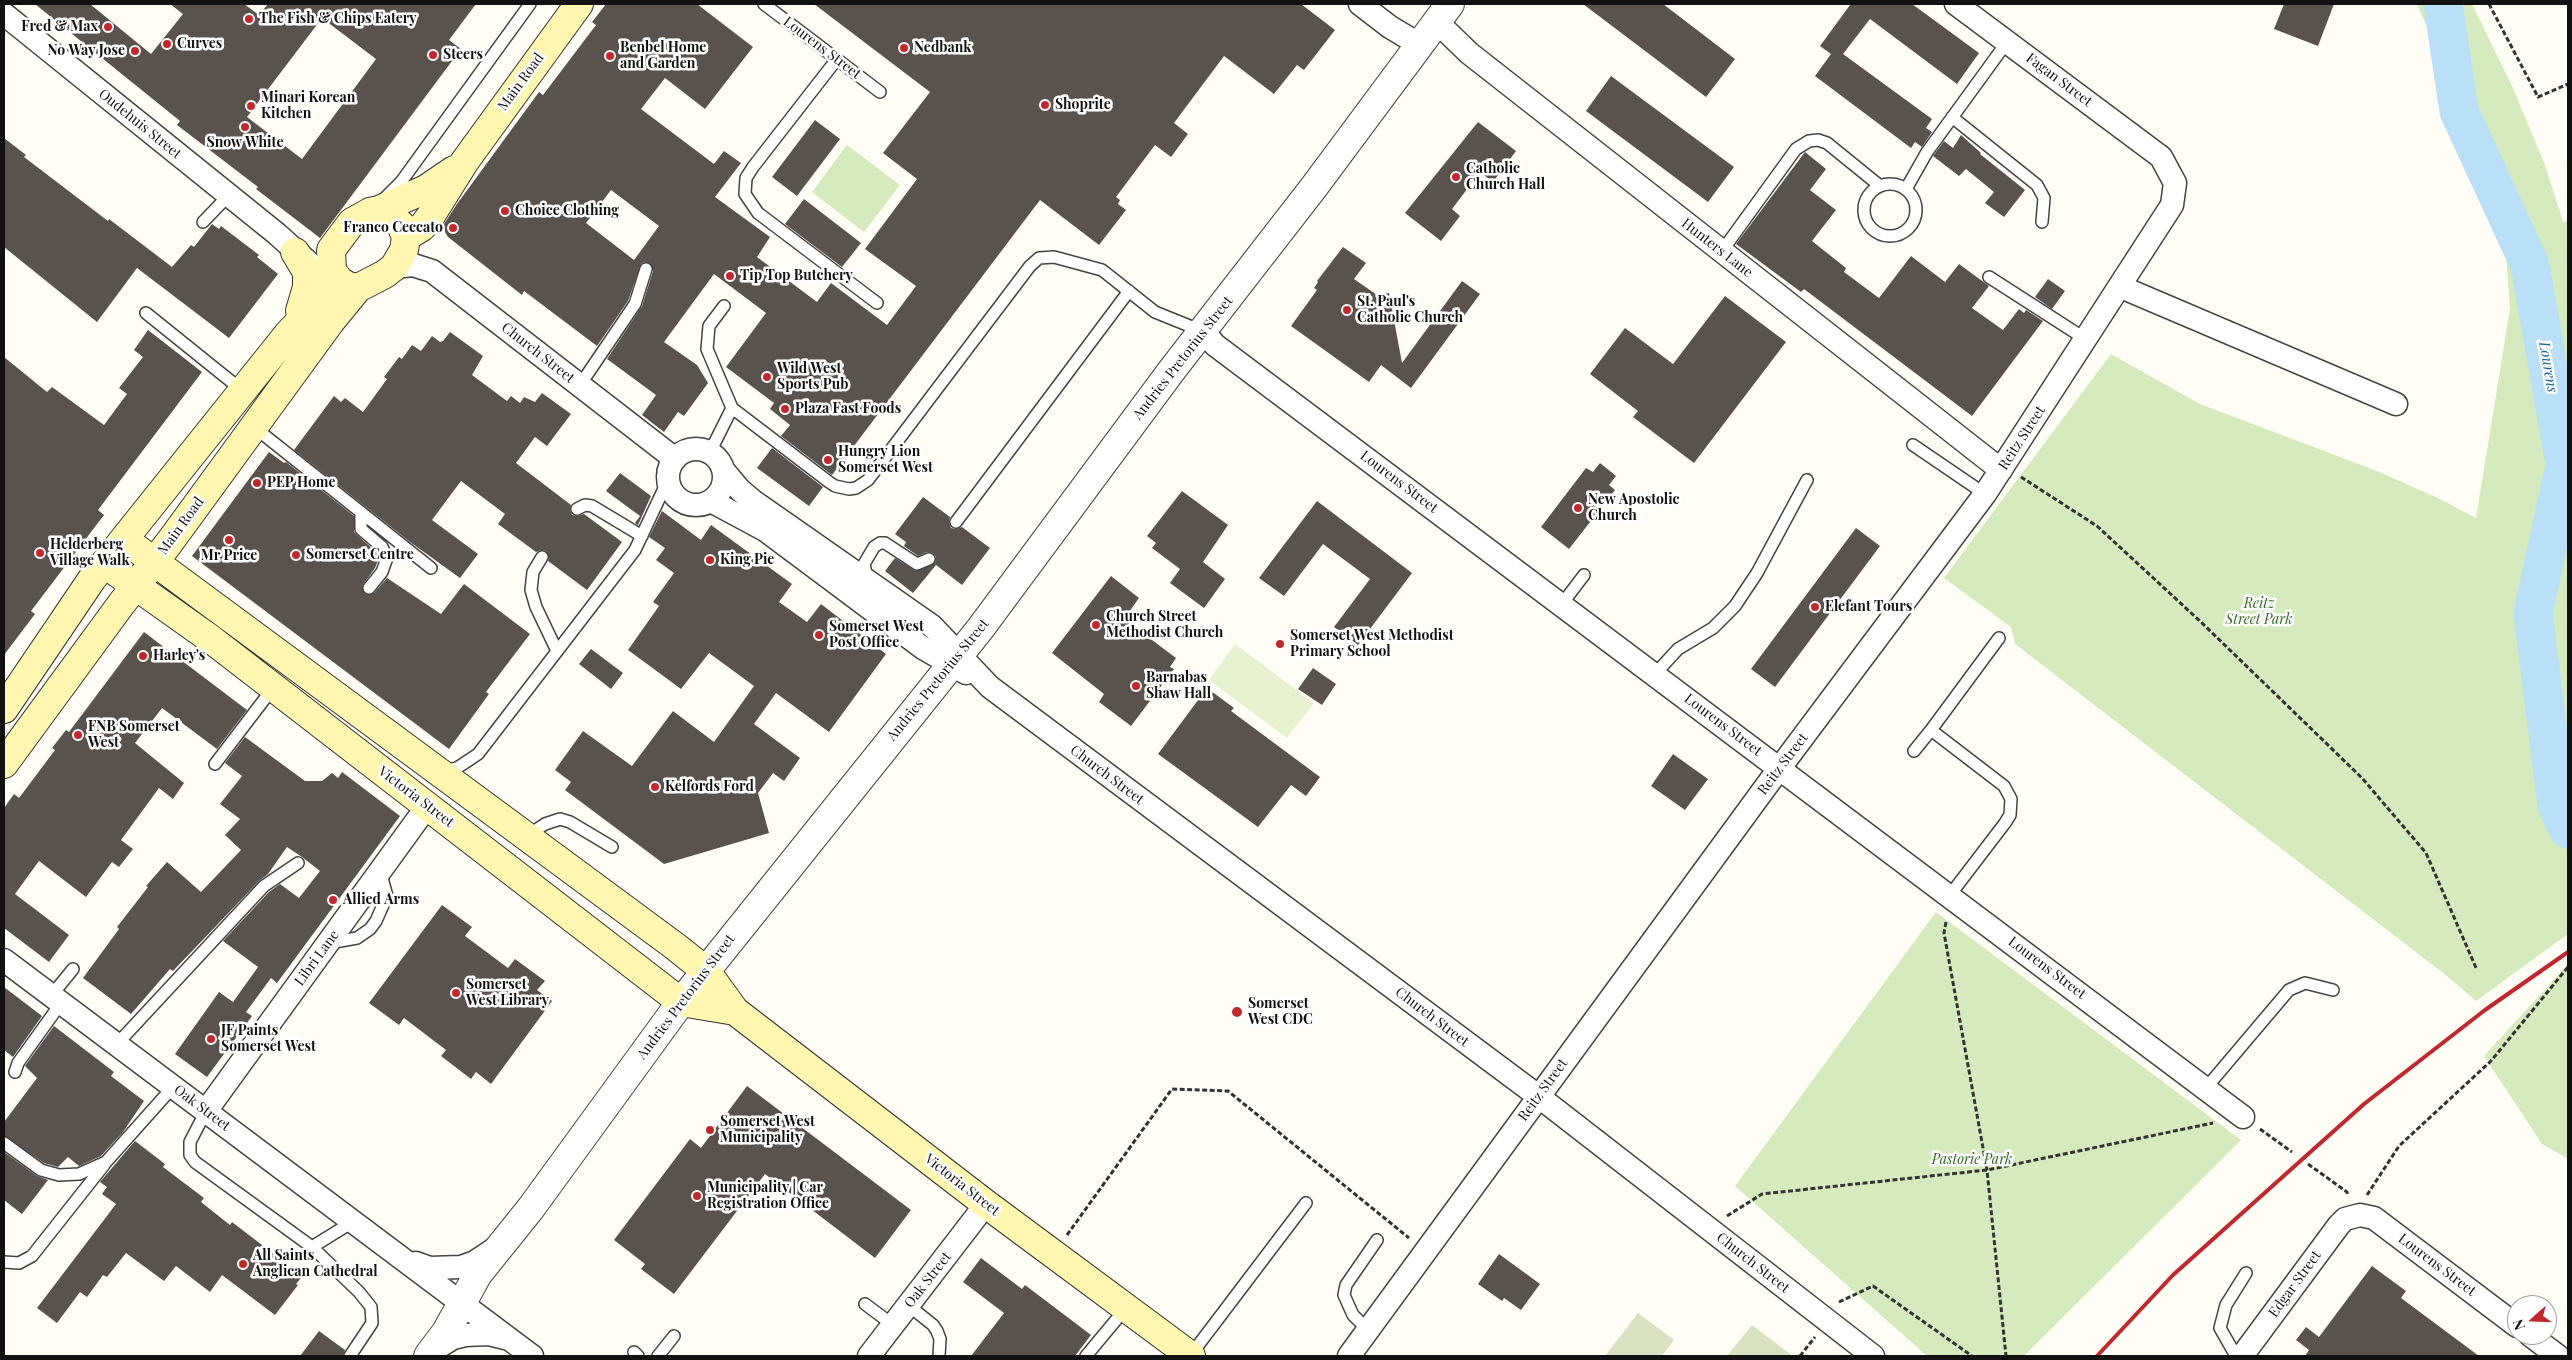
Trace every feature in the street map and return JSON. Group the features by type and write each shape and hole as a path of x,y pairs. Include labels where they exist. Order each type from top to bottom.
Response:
{"main road":[{"name":"Main Road","path":"406,237 422,227 430,217 465,161 579,4"},
{"name":"Main Road","path":"375,211 438,183 465,161"},
{"path":"5,704 104,564 288,334 307,314 332,272 330,257 335,242 352,222 375,211 396,220 406,237 404,250 394,267 371,283 358,288 348,286 332,272"},
{"path":"286,243 307,272 307,287 301,308 288,334"},
{"name":"Main Road","path":"4,764 331,321 358,288"},
{"name":"Victoria Street","path":"125,540 706,971 735,1011 986,1204 1190,1356"},
{"name":"Victoria Street","path":"104,564 428,805 681,1002 735,1011"}],"street":[{"path":"1360,4 1390,27 1420,45"},
{"name":"Fagan Street","path":"1956,4 2161,156"},
{"name":"Andries Pretorius Street","path":"430,1353 478,1274 531,1208 681,1002 955,660 1443,13"},
{"name":"Hunters Lane","path":"1443,13 1469,53 2002,468"},
{"name":"Oudehuis Street","path":"4,14 229,195 311,264 332,272"},
{"name":"Reitz Street","path":"1349,1356 1538,1096 1986,494 2122,287 2172,205 2175,183 2161,156"},
{"name":"Oudehuis Street","path":"286,243 325,247 335,242"},
{"name":"Church Street","path":"394,267 413,266 432,271 675,458"},
{"path":"2122,287 2396,404"},
{"name":"Lourens Street","path":"1204,332 1215,345 1781,768 2243,1117"},
{"path":"710,452 694,448 683,452 675,458 669,469 668,480 672,491 684,502 701,505 711,501 722,488 724,470"},
{"name":"Church Street","path":"710,452 719,460 724,470 740,490 753,501 932,626 955,660"},
{"name":"Church Street","path":"711,501 765,530 923,648 955,660 1538,1096 1873,1356"},
{"name":"Libri Lane","path":"206,1111 428,805"},
{"name":"Oak Street","path":"4,960 532,1356"},
{"name":"Oak Street","path":"869,1356 986,1204"},
{"name":"Lourens Street","path":"2353,1216 2374,1218 2507,1318"},
{"name":"Edgar Street","path":"2242,1356 2338,1225 2353,1216"},
{"name":"Oak Street","path":"401,1256 430,1268 446,1269 475,1262 500,1245"},
{"name":"Oak Street","path":"430,1353 448,1341 465,1335 489,1334 511,1340"},
{"path":"2543,1345 2558,1356"}],"lane":[{"path":"375,211 401,182 530,4"},
{"name":"Lourens Street","path":"772,6 880,92"},
{"path":"1906,189 1927,152 2008,42"},
{"path":"837,59 753,166 746,178 745,194 758,213 877,303"},
{"path":"1952,117 2036,184 2044,198 2042,222"},
{"path":"1722,251 1796,149 1809,141 1818,140 1827,143 1880,186"},
{"path":"1889,184 1906,189 1916,204 1914,222 1908,230 1891,237 1874,232 1864,216 1866,198 1880,186 1889,184"},
{"path":"203,222 229,195"},
{"path":"724,306 709,326 706,349 732,408 828,482 842,489 856,488 868,480 1034,261 1044,256 1054,256 1102,270 1155,312 1204,332"},
{"path":"580,385 635,304 646,269"},
{"path":"1989,277 2086,340"},
{"path":"956,522 1129,291"},
{"path":"146,313 243,391"},
{"path":"710,452 732,408"},
{"path":"254,427 431,568"},
{"path":"1913,445 1986,494"},
{"path":"436,772 457,768 478,754 635,550 668,480"},
{"path":"1655,674 1678,649 1713,628 1735,606 1757,573 1807,480"},
{"path":"577,509 586,505 592,506 642,536"},
{"path":"361,512 361,529 382,547 387,558 382,572 369,588"},
{"path":"870,582 866,576 864,564 874,547 880,543 885,543 917,564 928,559"},
{"path":"542,557 533,572 531,590 536,607 558,651"},
{"path":"1562,604 1584,575"},
{"path":"1914,751 1999,638"},
{"path":"215,764 273,688"},
{"path":"1930,730 2004,786 2011,799 2010,816 1950,895"},
{"path":"525,837 545,824 560,819 570,822 612,847"},
{"path":"117,1044 264,886 298,863"},
{"path":"15,1072 18,1063 73,969"},
{"path":"2206,1088 2289,990 2306,983 2333,990"},
{"path":"4,1262 18,1263 32,1256 106,1162 173,1087"},
{"path":"206,1111 190,1142 190,1155 195,1162 312,1247 359,1292 370,1307 372,1323 350,1356"},
{"path":"4,1143 41,1170 59,1175 80,1174 106,1162"},
{"path":"1190,1356 1306,1203"},
{"path":"312,1247 354,1221"},
{"path":"1368,1330 1353,1316 1344,1295 1346,1285 1377,1240"},
{"path":"2236,1356 2220,1328 2226,1305 2246,1273"},
{"path":"865,1304 893,1325"},
{"path":"908,1305 933,1325 937,1331 940,1339 939,1356"},
{"path":"1086,1356 1126,1308"},
{"path":"658,1356 674,1336"}],"path":[{"path":"2489,4 2538,97 2568,84"},
{"path":"2002,468 2097,526 2202,623 2362,778 2426,854 2477,970"},
{"path":"1950,895 1944,933 1987,1170 2006,1356"},
{"path":"2353,1216 2399,1146 2491,1061 2568,967"},
{"path":"1053,1254 1172,1089 1228,1091 1425,1251"},
{"path":"1708,1228 1762,1194 1987,1170 2243,1117"},
{"path":"2275,1140 2292,1152"},
{"path":"2308,1164 2347,1192 2353,1216"},
{"path":"1817,1313 1873,1286 1972,1356"}],"green space":[{"name":"Reitz Street Park","path":"2417,4 2472,4 2512,86 2545,165 2563,222 2568,221 2568,934 2476,1001 2447,976 2015,644 2011,627 1944,578 2111,354 2200,404 2377,471 2438,498 2476,518 2510,309 2506,255 2484,188 2455,117 2445,69"},
{"path":"847,145 900,185 864,232 812,192"},
{"path":"1235,644 1314,703 1287,738 1209,680"},
{"name":"Pastorie Park","path":"1936,912 2241,1140 2024,1356 1927,1356 1735,1186"},
{"path":"2568,964 2568,1159 2542,1144 2484,1056"},
{"path":"1638,1313 1674,1340 1662,1356 1605,1356"},
{"path":"1752,1325 1793,1356 1727,1356"}],"building":[{"path":"35,4 90,4 151,54 183,14 170,4 244,4 259,15 268,4 476,4 449,40 461,49 320,238 256,189 258,187 177,125 180,121","holes":["322,18 376,59 302,159 247,117"]},
{"path":"606,4 697,4 753,47 705,109 665,78 641,109 714,164 724,151 741,163 715,197 770,237 757,257 817,302 831,283 887,325 916,286 865,249 917,179 883,153 930,92 814,4 1301,4 1335,30 1304,70 1297,65 1274,94 1224,56 1174,123 1188,134 1171,157 1155,145 1116,197 1120,200 1118,204 1126,210 1099,245 1040,200 832,475 781,436 790,425 770,409 774,403 726,367 766,313 714,274 664,342 697,365 708,383 684,416 678,412 664,432 642,415 656,395 607,359 642,306 653,271 651,264 645,262 641,264 628,301 597,346 524,291 522,295 448,237 445,232 444,224 457,204 539,92 543,95 596,25 592,22","holes":["611,190 659,226 634,260 586,223"]},
{"path":"1583,4 1663,4 1735,59 1706,97"},
{"path":"1848,4 1912,4 1979,53 1957,84 1870,19 1843,54 1932,119 1926,128 1932,132 1922,147 1915,142 1911,148 1815,76 1831,54 1820,46 1850,5"},
{"path":"2284,4 2334,4 2318,46 2274,29"},
{"path":"1611,76 1734,167 1708,202 1586,111"},
{"path":"815,120 840,139 797,196 772,177"},
{"name":"Catholic Church Hall","path":"1478,122 1516,151 1493,182 1480,172 1452,209 1460,216 1441,241 1405,213"},
{"path":"1961,135 1980,154 2025,190 2004,217 1985,203 1994,192 1966,169 1959,176 1933,156 1944,141 1953,148"},
{"path":"4,138 26,155 24,157 172,267 191,245 194,247 212,224 219,229 221,226 259,255 257,257 278,274 229,338 137,268 97,322 4,247"},
{"path":"1805,152 1826,169 1810,190 1836,210 1812,241 1846,268 1844,272 1879,298 1911,256 1945,282 1959,264 1989,286 1972,308 2003,330 2019,309 2024,313 2026,310 2043,321 1972,416 1804,289 1801,292 1736,244"},
{"path":"804,199 861,243 842,267 785,224"},
{"name":"St. Paul's Catholic Church","path":"1343,247 1366,263 1354,279 1377,295 1389,293 1402,363 1462,281 1480,294 1411,388 1381,365 1369,382 1291,326 1317,290 1314,288 1317,281"},
{"path":"2048,279 2065,291 2052,309 2035,297"},
{"path":"1725,296 1786,342 1694,463 1633,417 1638,411 1590,374 1625,328 1673,364"},
{"path":"148,330 202,372 98,510 104,515 31,611 35,614 4,655 4,357 47,392 52,387 104,425 127,394 119,388 143,357 134,350"},
{"path":"450,332 483,356 472,375 507,401 511,396 520,403 524,397 535,402 542,393 571,414 547,446 535,437 516,463 571,505 572,515 584,514 622,542 587,590 548,561 549,557 546,551 536,552 498,524 505,514 461,481 432,520 478,554 460,578 410,542 294,450 334,396 341,402 345,398 363,412 387,379 384,377 399,357 402,359 412,345 421,351 432,336 440,342"},
{"path":"772,448 823,487 809,506 757,468"},
{"path":"269,452 284,463 286,462 354,516 354,532 376,552 379,558 375,568 362,586 365,594 374,593 387,578 441,614 464,584 530,634 486,692 489,694 449,749 192,556"},
{"name":"New Apostolic Church","path":"1600,463 1616,476 1609,485 1615,490 1569,549 1541,527 1586,468 1593,472"},
{"path":"620,473 651,496 638,525 635,523 640,516 606,491"},
{"path":"1182,491 1228,525 1203,562 1225,579 1204,608 1170,583 1180,569 1152,548 1156,543 1147,536"},
{"path":"923,497 950,517 951,528 962,527 990,548 962,585 936,565 913,593 885,571 895,558 916,571 935,563 936,557 933,553 927,552 918,556 904,546 906,542 895,534"},
{"path":"1317,501 1412,573 1358,645 1334,627 1370,579 1323,544 1284,596 1259,578"},
{"path":"662,511 701,540 711,525 792,584 779,602 807,622 821,604 886,654 829,732 776,693 754,724 800,758 784,781 773,773 758,793 769,833 664,864 565,790 571,782 555,770 583,731 632,766 673,711 714,742 754,686 709,653 681,689 628,650 659,606 653,602 674,573 656,560 665,548 649,537"},
{"name":"Elefant Tours","path":"1856,528 1880,546 1775,687 1751,669"},
{"path":"1111,576 1139,598 1124,619 1176,658 1170,667 1174,669 1131,726 1099,702 1104,694 1052,653"},
{"path":"144,632 247,710 217,749 162,708 135,743 184,783 173,799 159,788 121,840 133,849 119,867 112,862 86,897 39,861 15,894 69,935 49,962 4,928 4,808 14,794 19,798 55,750 52,748 66,730 69,732"},
{"path":"591,649 623,673 611,689 579,664"},
{"path":"1313,668 1336,684 1322,705 1298,689"},
{"path":"1207,688 1234,708 1231,711 1320,777 1306,796 1291,785 1258,827 1158,754"},
{"path":"245,737 305,781 322,781 332,773 338,778 342,772 400,816 277,983 271,978 246,1012 252,1016 207,1077 175,1054 219,992 233,1002 258,967 223,941 269,892 280,884 299,898 320,871 287,847 268,874 259,881 173,971 170,969 131,1014 83,978 119,929 117,927 148,887 146,886 167,862 201,892 241,850 225,835 240,819 220,804 242,776 225,763"},
{"path":"1673,754 1708,779 1685,810 1651,786"},
{"path":"442,905 472,927 465,936 508,968 515,959 545,981 537,990 552,1001 491,1084 476,1072 471,1079 441,1056 446,1050 404,1018 399,1025 369,1003"},
{"path":"4,987 42,1016 13,1057 4,1050"},
{"path":"54,1026 114,1072 111,1076 144,1101 123,1132 101,1156 79,1166 68,1157 58,1167 44,1163 4,1136 4,1122 37,1078 25,1066"},
{"name":"Municipality | Car Registration Office","path":"747,1086 911,1210 875,1258 765,1174 674,1294 641,1269 645,1264 614,1240 690,1139 701,1148"},
{"path":"135,1141 165,1164 163,1167 204,1198 201,1202 230,1225 232,1222 296,1271 294,1273 301,1278 296,1284 298,1285 275,1315 222,1275 210,1292 176,1266 164,1281 126,1253 107,1277 103,1275 87,1297 80,1292 57,1323 37,1308 116,1204 102,1194 107,1187 100,1182"},
{"path":"4,1152 37,1176 48,1180 22,1214 4,1200"},
{"path":"1499,1254 1540,1284 1521,1310 1504,1298 1502,1301 1478,1284"},
{"path":"981,1258 1022,1289 1025,1285 1091,1335 1075,1356 971,1356 1004,1313 963,1282"},
{"path":"2372,1266 2406,1291 2401,1298 2479,1356 2305,1356 2309,1350 2296,1340 2306,1327 2319,1337"},
{"path":"319,1331 345,1350 343,1356 300,1356"}],"waterway":[{"name":"Lourens","path":"2443,4 2459,111 2530,265 2565,465 2533,613 2557,805 2568,829"}],"railway":[{"path":"2097,1356 2173,1275 2364,1104 2485,1010 2568,952"}],"place":[{"name":"The Fish & Chips Eatery","path":"249,19"},
{"name":"Fred & Max","path":"108,27"},
{"name":"Curves","path":"167,44"},
{"name":"Nedbank","path":"904,48"},
{"name":"No Way Jose","path":"135,51"},
{"name":"Steers","path":"433,55"},
{"name":"Benbel Home and Garden","path":"610,56"},
{"name":"Shoprite","path":"1045,105"},
{"name":"Minari Korean Kitchen","path":"251,106"},
{"name":"Snow White","path":"245,127"},
{"name":"Catholic Church Hall","path":"1456,177"},
{"name":"Choice Clothing","path":"505,211"},
{"name":"Franco Ceccato","path":"453,228"},
{"name":"Tip Top Butchery","path":"730,276"},
{"name":"St. Paul's Catholic Church","path":"1347,310"},
{"name":"Wild West Sports Pub","path":"767,377"},
{"name":"Plaza Fast Foods","path":"785,409"},
{"name":"Hungry Lion Somerset West","path":"828,460"},
{"name":"PEP Home","path":"257,483"},
{"name":"New Apostolic Church","path":"1578,508"},
{"name":"Mr Price","path":"229,540"},
{"name":"Helderberg Village Walk","path":"40,553"},
{"name":"Somerset Centre","path":"296,555"},
{"name":"King Pie","path":"710,560"},
{"name":"Elefant Tours","path":"1815,607"},
{"name":"Church Street Methodist Church","path":"1096,625"},
{"name":"Somerset West Post Office","path":"819,635"},
{"name":"Somerset West Methodist Primary School","path":"1280,644"},
{"name":"Harley's","path":"143,656"},
{"name":"Barnabas Shaw Hall","path":"1136,686"},
{"name":"FNB Somerset West","path":"78,735"},
{"name":"Kelfords Ford","path":"655,787"},
{"name":"Allied Arms","path":"333,900"},
{"name":"Somerset West Library","path":"456,993"},
{"name":"Somerset West CDC","path":"1237,1012"},
{"name":"JF Paints Somerset West","path":"211,1039"},
{"name":"Somerset West Municipality","path":"710,1130"},
{"name":"Municipality | Car Registration Office","path":"697,1196"},
{"name":"All Saints Anglican Cathedral","path":"243,1264"}]}
